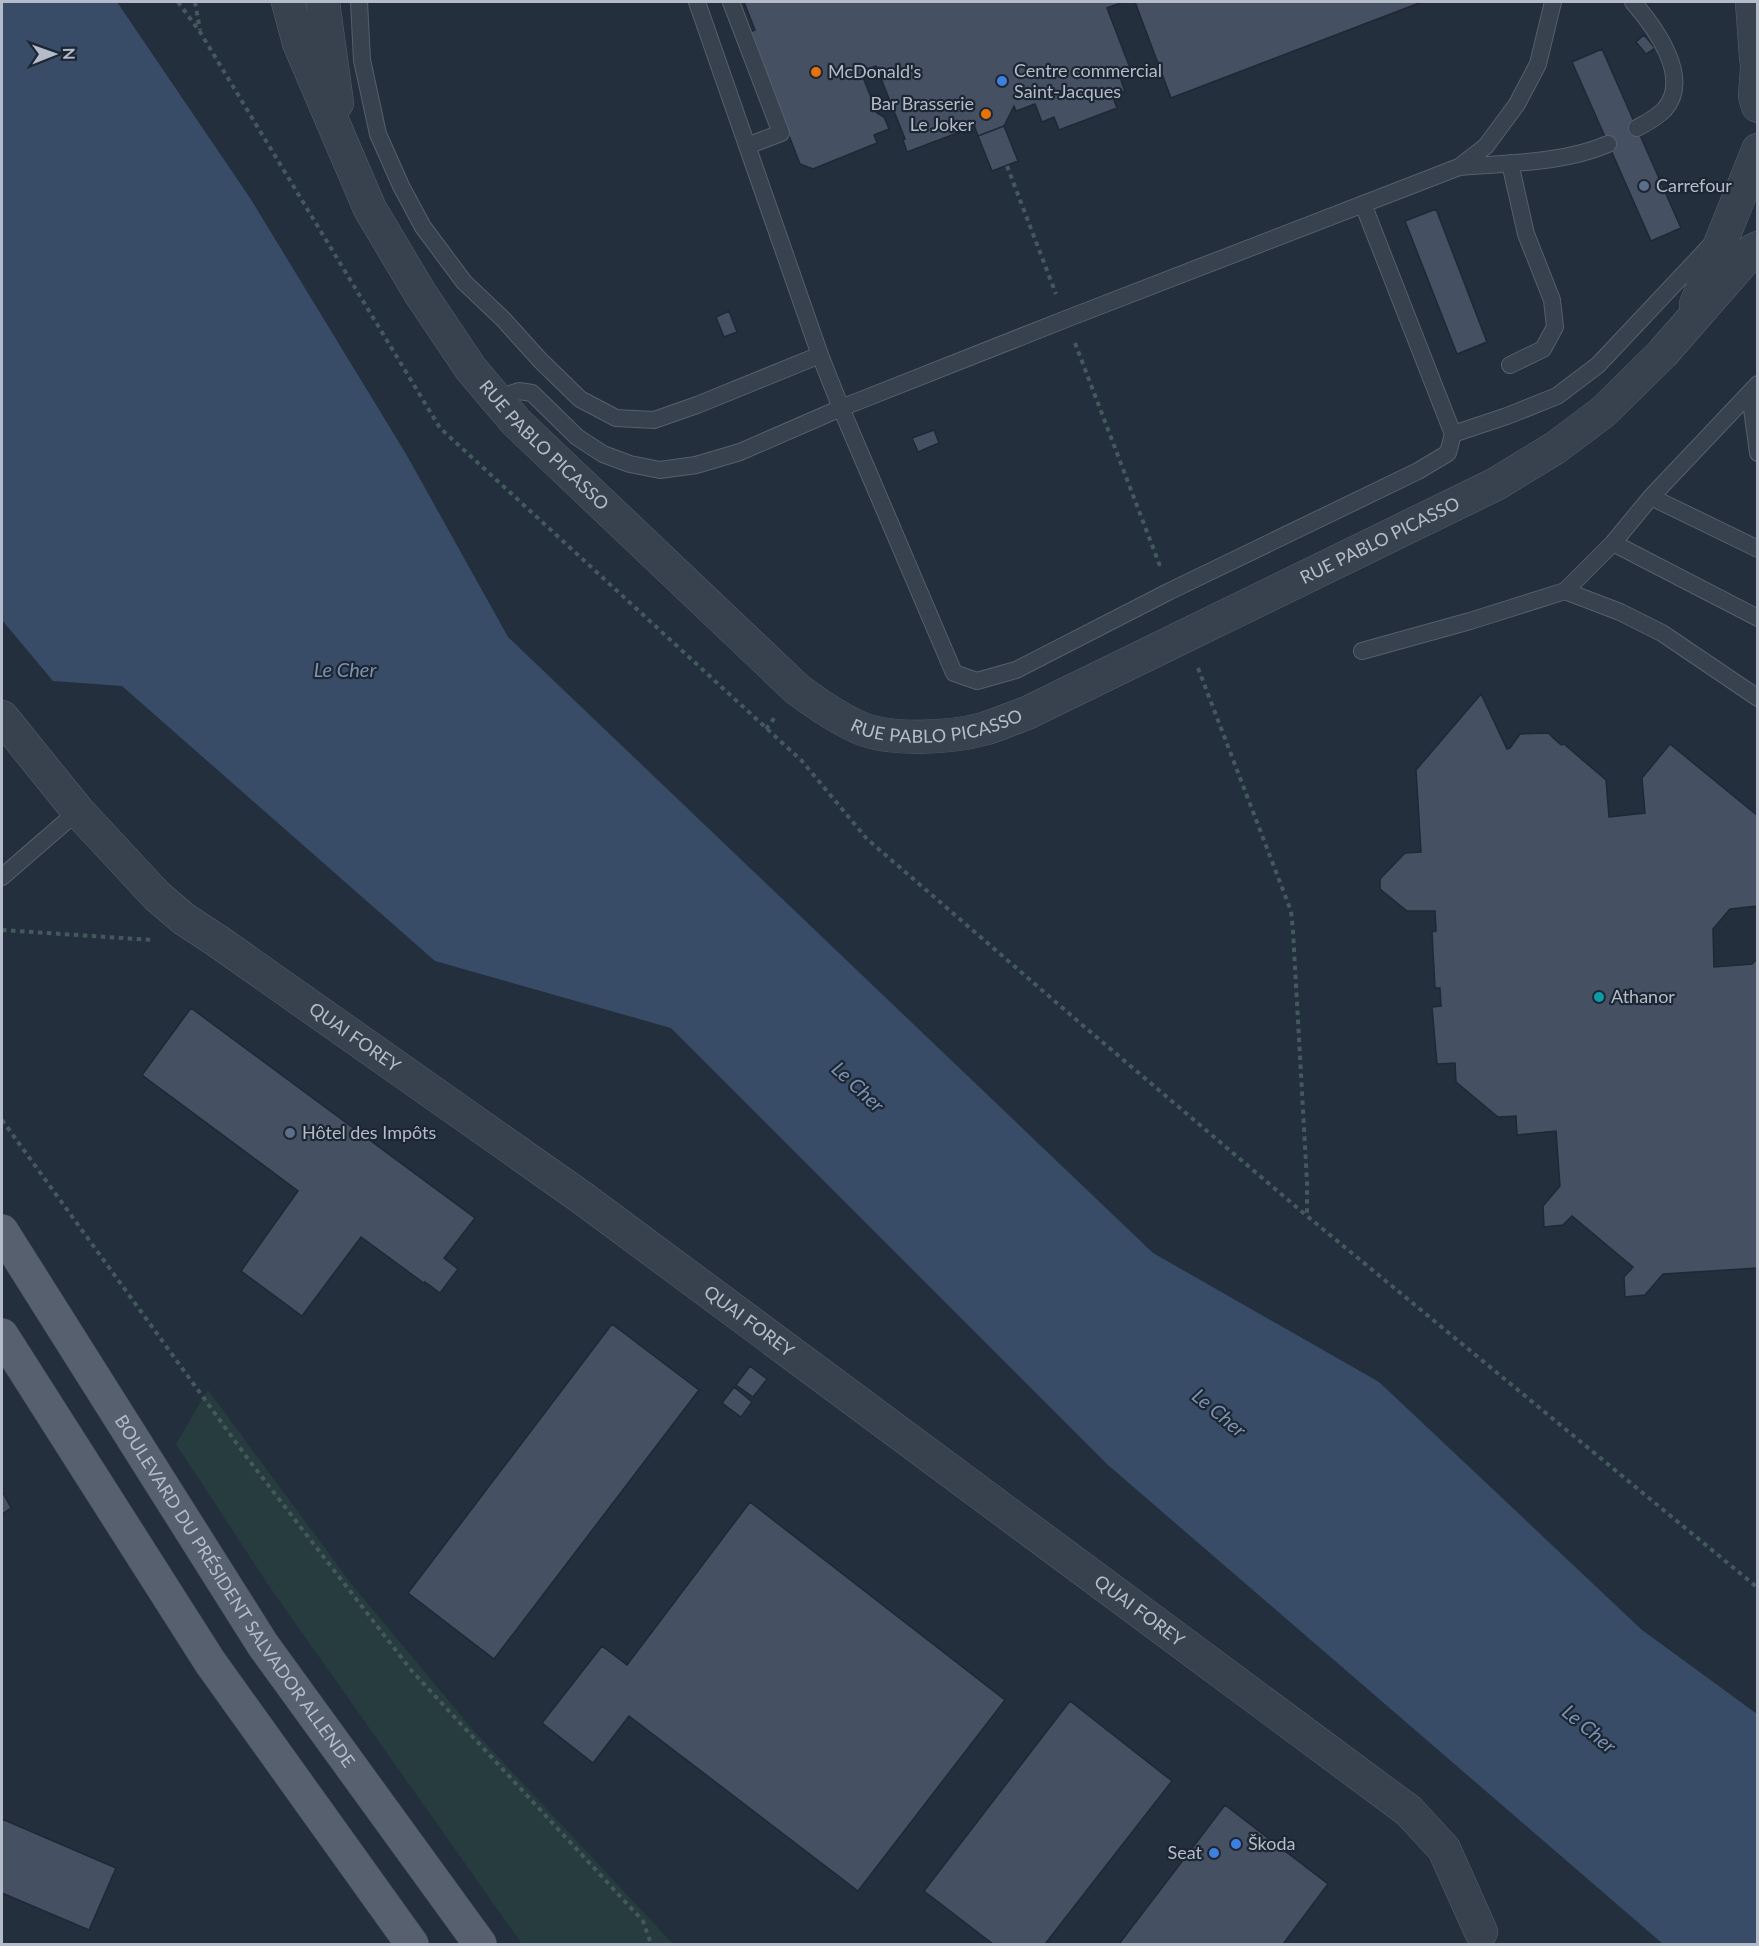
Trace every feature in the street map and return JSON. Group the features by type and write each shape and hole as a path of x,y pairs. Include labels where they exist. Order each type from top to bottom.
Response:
{"main road":[{"name":"BOULEVARD DU PRÉSIDENT SALVADOR ALLENDE","path":"2,1231 262,1646 480,1944"},
{"path":"2,1335 210,1662 412,1944"},
{"path":"384,1906 406,1944"}],"street":[{"name":"RUE PABLO PICASSO","path":"288,2 299,43 370,209 420,293 471,369 516,422 797,689 829,712 862,729 900,737 939,736 982,729 1027,713 1496,484 1555,448 1603,411 1662,354 1758,248"},
{"name":"RUE PABLO PICASSO","path":"323,2 343,147"},
{"path":"1752,2 1757,56 1755,96 1758,106"},
{"name":"RUE PABLO PICASSO","path":"1688,325 1758,150"},
{"name":"QUAI FOREY","path":"2,717 78,811 157,896 184,919 581,1197 1409,1811 1444,1849 1481,1932"}],"lane":[{"path":"359,2 362,60 378,134 401,186 423,227 464,282 580,399 616,418 654,420 820,355"},
{"path":"697,2 820,355 841,408 954,673 977,681 1016,670 1170,591 1418,471 1448,453 1453,434 1363,204"},
{"path":"731,2 781,133 747,146"},
{"path":"1459,167 1486,146 1517,104 1538,64 1553,2"},
{"path":"1633,2 1660,37 1670,60 1673,79 1672,97 1664,109 1636,128"},
{"path":"496,399 519,391 532,393 577,437 603,454 630,464 660,470 696,465 741,452 841,408 1065,319 1459,167 1563,157 1591,151 1608,144"},
{"path":"1510,163 1526,234 1552,300 1555,327 1543,349 1510,365"},
{"path":"1453,434 1507,417 1557,396 1598,365 1725,230"},
{"path":"1754,389 1758,453"},
{"path":"1362,651 1470,621 1565,591 1613,543 1651,497 1754,389"},
{"path":"1651,497 1758,549"},
{"path":"1613,543 1758,618"},
{"path":"1565,591 1620,612 1662,633 1758,698"},
{"path":"2,878 78,811"}],"path":[{"path":"195,2 201,33"},
{"path":"1007,166 1170,591"},
{"path":"1185,635 1291,911 1307,1216"},
{"path":"766,729 802,761 867,839 1307,1216 1758,1588"},
{"path":"2,930 161,940 184,919"},
{"path":"2,1120 248,1459 411,1670 643,1921 651,1944"}],"green space":[{"path":"208,1390 353,1586 473,1730 673,1944 522,1944 269,1586 176,1444"}],"water":[{"name":"Le Cher","path":"2,2 117,2 250,198 406,454 508,637 1153,1253 1379,1382 1642,1630 1757,1714 1757,1944 1663,1944 1108,1465 671,1028 435,961 122,686 53,681 2,620"}],"building":[{"name":"Centre commercial Saint-Jacques","path":"744,2 1123,2 1107,8 1130,68 1118,72 1125,91 1112,95 1117,108 1059,130 1054,117 1042,122 1035,104 1016,111 1014,106 1004,126 978,136 973,122 959,127 960,132 907,152 903,140 905,139 876,66 861,72 877,113 884,117 889,129 874,135 877,143 813,169 800,164 749,32 755,30"},
{"name":"Centre commercial Saint-Jacques","path":"1135,2 1422,2 1171,98"},
{"path":"1644,35 1655,48 1646,54 1636,42"},
{"name":"Carrefour","path":"1602,49 1681,228 1651,241 1572,62"},
{"path":"1004,126 1018,161 992,171 978,136"},
{"path":"1436,209 1487,342 1457,354 1405,221"},
{"path":"729,311 737,332 724,337 716,317"},
{"path":"934,430 939,443 918,452 912,438"},
{"name":"Athanor","path":"1481,694 1507,749 1520,734 1548,733 1606,780 1609,817 1645,813 1642,778 1670,744 1758,816 1758,906 1730,909 1713,929 1714,967 1752,964 1758,958 1758,1268 1663,1274 1645,1295 1625,1297 1624,1277 1633,1267 1572,1216 1563,1225 1544,1227 1543,1206 1560,1186 1556,1131 1517,1135 1516,1116 1498,1117 1456,1082 1455,1063 1437,1064 1432,1007 1441,1006 1440,988 1435,988 1432,932 1436,931 1435,911 1407,911 1380,889 1380,879 1405,853 1421,852 1416,770"},
{"name":"Hôtel des Impôts","path":"191,1008 475,1218 444,1258 458,1269 440,1293 361,1237 302,1316 241,1271 298,1191 142,1075"},
{"path":"612,1324 699,1390 494,1659 408,1593"},
{"path":"750,1366 767,1379 753,1397 736,1385"},
{"path":"734,1387 752,1402 741,1417 722,1403"},
{"path":"2,1491 11,1508 2,1514"},
{"path":"750,1502 1005,1700 858,1891 629,1716 593,1763 542,1723 602,1646 627,1665"},
{"path":"1070,1701 1172,1781 1045,1944 993,1944 924,1891"},
{"name":"Škoda","path":"1225,1805 1328,1884 1283,1944 1119,1944"},
{"path":"2,1819 116,1868 89,1930 2,1893"}],"place":[{"name":"McDonald's","path":"816,72"},
{"name":"Centre commercial Saint-Jacques","path":"1002,81"},
{"name":"Bar Brasserie Le Joker","path":"986,114"},
{"name":"Carrefour","path":"1644,186"},
{"name":"Athanor","path":"1599,997"},
{"name":"Hôtel des Impôts","path":"290,1133"},
{"name":"Škoda","path":"1236,1844"},
{"name":"Seat","path":"1214,1853"}]}
